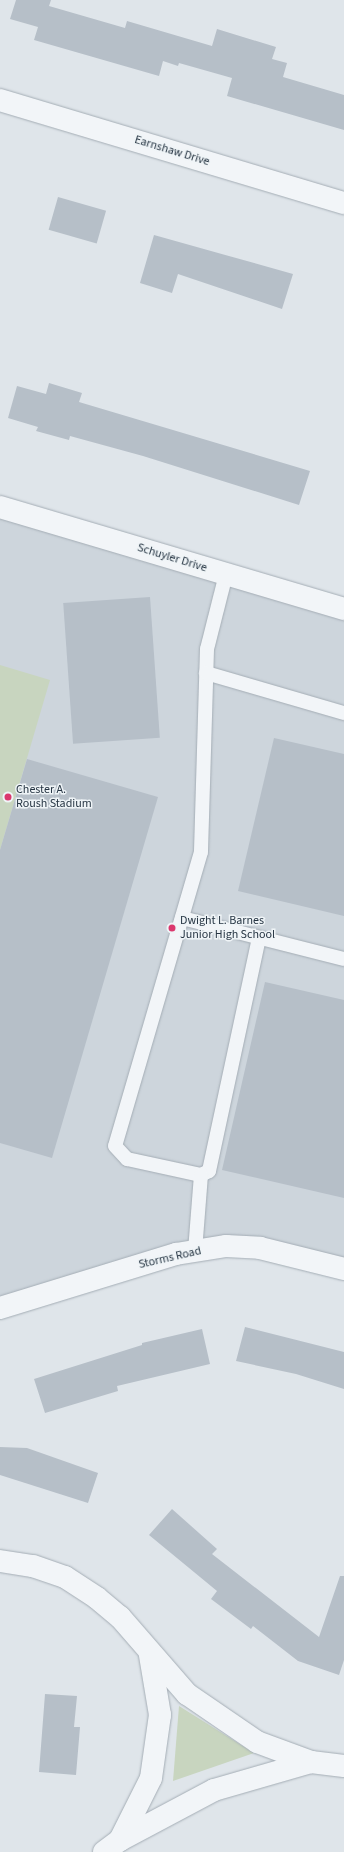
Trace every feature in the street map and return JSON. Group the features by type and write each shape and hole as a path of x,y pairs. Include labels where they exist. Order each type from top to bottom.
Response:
{"street":[{"name":"Earnshaw Drive","path":"0,100 344,203"},
{"name":"Schuyler Drive","path":"0,507 344,609"},
{"name":"Storms Road","path":"0,1308 169,1256 226,1246 260,1248 344,1269"},
{"path":"0,1561 33,1566 65,1577 91,1594 120,1617 150,1656 187,1694 219,1718 257,1742 310,1762 344,1766"},
{"path":"112,1846 151,1778 160,1715 150,1656"},
{"path":"112,1846 214,1790 310,1762"}],"lane":[{"path":"226,574 207,649 201,852 115,1146 127,1159 201,1175 209,1171 259,938"},
{"path":"206,673 344,713"},
{"path":"182,918 344,959"},
{"path":"195,1252 201,1175"}],"shaded area":[{"name":"Dwight L. Barnes Junior High School","path":"0,507 344,609 344,1269 226,1246 0,1308"}],"green space":[{"name":"Chester A. Roush Stadium","path":"0,665 50,680 0,850"},
{"path":"179,1706 254,1753 173,1781"}],"building":[{"path":"16,0 51,0 49,6 125,28 127,21 212,46 217,29 276,47 272,59 287,63 283,77 344,95 344,130 227,96 232,78 179,63 178,66 163,61 159,76 34,40 38,27 10,19"},
{"path":"58,197 106,211 97,243 49,230"},
{"path":"154,235 293,274 282,309 178,274 172,293 140,283"},
{"path":"49,383 82,393 79,402 310,471 299,505 143,456 70,436 69,440 36,431 38,427 8,418 17,386 46,394"},
{"path":"150,597 160,738 73,744 63,603"},
{"path":"274,738 344,754 344,916 238,891"},
{"path":"27,759 158,797 52,1158 0,1143 0,850"},
{"path":"265,982 344,1000 344,1198 222,1170"},
{"path":"245,1327 344,1352 344,1389 296,1374 236,1361"},
{"path":"202,1329 210,1364 117,1386 118,1391 45,1413 34,1379 142,1345 142,1343"},
{"path":"0,1447 27,1448 98,1473 88,1503 0,1475"},
{"path":"172,1509 217,1549 212,1554 319,1637 340,1576 344,1576 344,1660 339,1675 298,1661 253,1626 251,1629 211,1599 217,1591 149,1535"},
{"path":"45,1694 77,1696 74,1727 80,1727 76,1775 39,1772"}],"place":[{"name":"Chester A. Roush Stadium","path":"8,797"},
{"name":"Dwight L. Barnes Junior High School","path":"172,928"}]}
